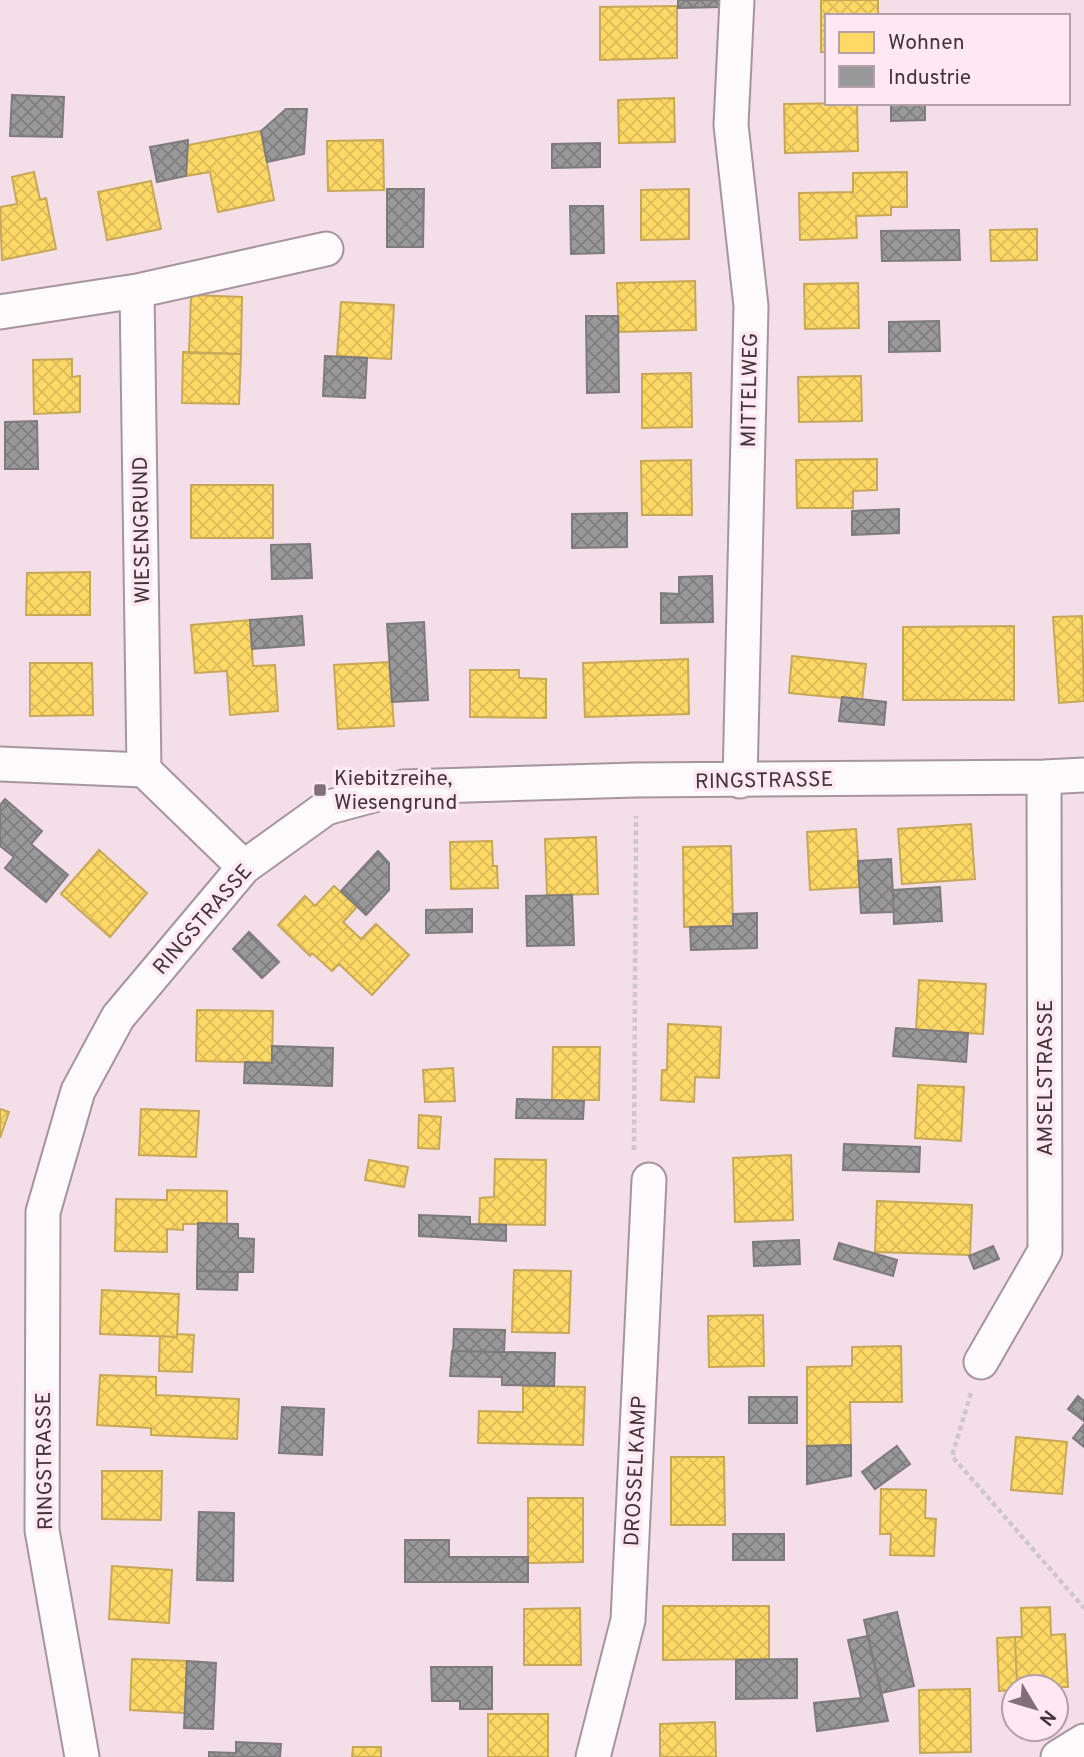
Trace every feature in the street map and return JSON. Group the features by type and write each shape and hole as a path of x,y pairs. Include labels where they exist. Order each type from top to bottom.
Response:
{"street":[{"name":"MITTELWEG","path":"737,0 731,124 751,306 740,781"},
{"path":"0,312 137,291 326,250"},
{"name":"WIESENGRUND","path":"137,291 144,770"},
{"path":"0,764 144,770 244,867"},
{"name":"RINGSTRASSE","path":"82,1757 42,1530 43,1212 78,1091 118,1017 244,867 326,808 403,787 635,780 740,781 1084,775"},
{"name":"AMSELSTRASSE","path":"981,1362 1045,1251 1044,777"},
{"name":"DROSSELKAMP","path":"593,1757 628,1620 649,1180"},
{"path":"1058,1757 1084,1741"}],"path":[{"path":"635,780 633,1149 649,1180"},
{"path":"981,1362 952,1456 1084,1608"}],"building: Wohnen":[{"path":"821,0 878,0 878,14 825,14 825,52 821,52"},
{"path":"677,6 677,58 600,60 600,7"},
{"path":"674,98 675,142 619,143 618,100"},
{"path":"784,104 857,105 858,151 785,153"},
{"path":"261,131 274,200 218,212 210,172 186,176 188,145"},
{"path":"383,140 384,190 328,191 327,141"},
{"path":"34,172 40,200 46,198 56,249 2,260 0,207 17,204 12,177"},
{"path":"907,172 907,207 891,207 891,215 856,216 857,238 800,240 799,193 853,192 853,173"},
{"path":"151,181 161,229 107,240 98,192"},
{"path":"689,189 689,239 641,240 641,190"},
{"path":"1037,229 1037,260 991,261 990,230"},
{"path":"695,281 696,330 619,332 617,283"},
{"path":"858,283 859,328 805,329 804,284"},
{"path":"191,295 242,297 241,354 189,353"},
{"path":"341,302 394,305 391,359 337,356"},
{"path":"183,352 241,354 239,404 182,403"},
{"path":"72,359 72,377 80,376 80,412 34,414 33,360"},
{"path":"691,373 692,427 642,428 642,374"},
{"path":"861,376 862,421 799,422 798,377"},
{"path":"877,459 877,490 853,491 853,508 797,508 796,460"},
{"path":"691,460 692,515 642,515 641,461"},
{"path":"191,485 273,485 273,538 191,538"},
{"path":"90,572 90,615 26,615 27,573"},
{"path":"1082,616 1084,701 1059,703 1053,617"},
{"path":"250,620 253,666 275,665 278,711 230,715 227,671 195,673 191,625"},
{"path":"1014,626 1014,700 903,700 903,627"},
{"path":"792,656 866,664 862,700 789,693"},
{"path":"688,659 689,714 585,717 583,663"},
{"path":"389,662 394,726 338,729 334,665"},
{"path":"30,663 92,663 93,715 30,716"},
{"path":"470,670 519,670 519,678 546,679 546,718 470,717"},
{"path":"971,824 975,879 902,884 898,829"},
{"path":"856,829 860,887 810,890 807,832"},
{"path":"596,837 598,894 547,895 545,839"},
{"path":"492,841 493,866 497,866 498,888 451,889 450,842"},
{"path":"731,846 733,926 684,927 683,847"},
{"path":"99,850 147,893 110,937 61,894"},
{"path":"334,886 357,907 343,922 361,939 376,924 409,955 372,995 339,964 332,971 312,953 310,956 278,925 305,896 315,906"},
{"path":"919,980 986,984 983,1034 916,1030"},
{"path":"197,1010 273,1011 272,1063 196,1061"},
{"path":"668,1024 721,1027 719,1078 695,1077 694,1102 661,1100 662,1070 667,1070"},
{"path":"553,1047 600,1047 599,1100 552,1100"},
{"path":"453,1068 455,1101 425,1102 423,1070"},
{"path":"918,1085 964,1087 961,1141 915,1138"},
{"path":"0,1109 9,1112 0,1138"},
{"path":"141,1109 199,1111 196,1157 139,1155"},
{"path":"419,1115 441,1117 439,1149 418,1148"},
{"path":"791,1155 793,1220 735,1222 733,1158"},
{"path":"495,1159 546,1160 545,1225 479,1224 480,1198 494,1197"},
{"path":"369,1160 408,1167 404,1187 365,1180"},
{"path":"167,1190 227,1191 227,1224 183,1224 183,1230 167,1229 167,1252 115,1251 116,1199 167,1200"},
{"path":"877,1201 972,1205 970,1255 875,1252"},
{"path":"514,1270 571,1271 569,1333 512,1332"},
{"path":"102,1290 179,1294 177,1337 100,1334"},
{"path":"763,1315 764,1366 709,1367 708,1316"},
{"path":"177,1334 194,1335 192,1372 159,1371 160,1336 177,1337"},
{"path":"901,1346 902,1402 850,1402 851,1445 807,1446 807,1367 852,1366 852,1347"},
{"path":"100,1375 156,1377 156,1395 239,1399 237,1439 151,1435 151,1428 97,1425"},
{"path":"523,1386 585,1387 583,1445 478,1443 479,1411 523,1412"},
{"path":"1016,1437 1067,1442 1062,1494 1011,1490"},
{"path":"671,1457 724,1457 725,1525 671,1525"},
{"path":"102,1471 162,1471 161,1520 102,1519"},
{"path":"881,1489 926,1490 925,1518 936,1519 934,1556 890,1555 891,1534 880,1534"},
{"path":"528,1498 583,1498 583,1562 528,1563"},
{"path":"112,1566 172,1570 169,1623 109,1619"},
{"path":"663,1606 769,1606 769,1659 663,1660"},
{"path":"1050,1607 1051,1635 1065,1634 1067,1673 1016,1673 1015,1637 1022,1637 1021,1608"},
{"path":"580,1608 581,1665 524,1665 524,1609"},
{"path":"1015,1637 1016,1673 1000,1673 999,1691 997,1638"},
{"path":"132,1659 187,1661 185,1713 130,1710"},
{"path":"970,1689 971,1752 920,1753 919,1690"},
{"path":"488,1714 548,1714 548,1757 488,1757"},
{"path":"715,1722 716,1757 660,1757 660,1724"},
{"path":"353,1747 381,1747 381,1757 352,1757"}],"building: Industrie":[{"path":"678,0 722,0 722,7 678,8"},
{"path":"12,95 64,97 62,137 10,136"},
{"path":"891,105 925,105 925,120 891,121"},
{"path":"286,109 307,109 304,154 267,162 261,131"},
{"path":"188,140 186,176 157,182 150,147"},
{"path":"600,143 600,167 552,168 552,144"},
{"path":"387,189 424,189 423,247 387,247"},
{"path":"570,206 603,206 604,253 571,254"},
{"path":"959,230 960,260 882,261 881,231"},
{"path":"586,316 618,316 619,392 587,393"},
{"path":"939,321 940,351 889,352 889,322"},
{"path":"325,356 367,358 365,398 323,396"},
{"path":"37,421 38,469 5,469 5,422"},
{"path":"899,509 899,533 852,535 852,511"},
{"path":"627,513 627,547 572,548 572,514"},
{"path":"310,544 312,578 272,579 271,545"},
{"path":"712,576 713,622 661,623 661,593 679,594 679,577"},
{"path":"302,616 304,645 252,649 250,620"},
{"path":"424,622 428,700 392,702 387,624"},
{"path":"842,697 886,702 884,725 839,721"},
{"path":"5,799 42,831 31,844 68,875 46,902 5,868 14,857 0,846 0,805"},
{"path":"378,851 389,863 389,890 366,915 341,891"},
{"path":"891,859 894,912 861,913 858,861"},
{"path":"940,887 942,921 894,924 893,890"},
{"path":"572,895 574,945 527,946 526,896"},
{"path":"472,909 472,932 426,933 426,910"},
{"path":"757,913 757,948 691,950 690,927 733,926 733,914"},
{"path":"249,932 279,962 262,978 233,949"},
{"path":"896,1028 968,1033 966,1062 893,1056"},
{"path":"272,1046 333,1048 332,1086 244,1083 245,1062 272,1063"},
{"path":"517,1099 584,1101 583,1119 516,1118"},
{"path":"844,1144 920,1147 919,1172 843,1170"},
{"path":"419,1215 470,1217 470,1224 506,1225 506,1241 419,1236"},
{"path":"198,1223 238,1224 238,1238 254,1239 253,1272 197,1271"},
{"path":"799,1240 800,1264 754,1266 753,1242"},
{"path":"839,1243 897,1260 893,1276 834,1259"},
{"path":"993,1246 999,1259 974,1269 969,1256"},
{"path":"197,1271 238,1272 237,1290 197,1289"},
{"path":"454,1329 505,1330 504,1352 453,1351"},
{"path":"452,1351 555,1353 554,1386 502,1385 502,1377 450,1376"},
{"path":"1078,1396 1084,1401 1084,1421 1068,1409"},
{"path":"749,1397 797,1397 797,1423 749,1423"},
{"path":"282,1407 324,1409 322,1455 279,1453"},
{"path":"1084,1424 1084,1447 1073,1438"},
{"path":"851,1445 851,1476 807,1484 807,1446"},
{"path":"897,1446 910,1464 875,1489 862,1472"},
{"path":"199,1512 234,1513 233,1581 197,1580"},
{"path":"733,1534 784,1534 784,1560 733,1560"},
{"path":"405,1540 449,1540 449,1557 528,1557 528,1582 405,1582"},
{"path":"897,1612 914,1686 881,1693 864,1620"},
{"path":"868,1636 888,1721 817,1731 814,1703 861,1698 848,1640"},
{"path":"797,1659 797,1698 736,1699 736,1660"},
{"path":"187,1661 216,1663 213,1729 184,1728"},
{"path":"431,1667 492,1667 492,1709 460,1709 460,1701 432,1701"},
{"path":"236,1742 281,1744 280,1757 209,1757 209,1752 236,1753"}],"place":[{"name":"Kiebitzreihe, Wiesengrund","path":"320,790"}]}
